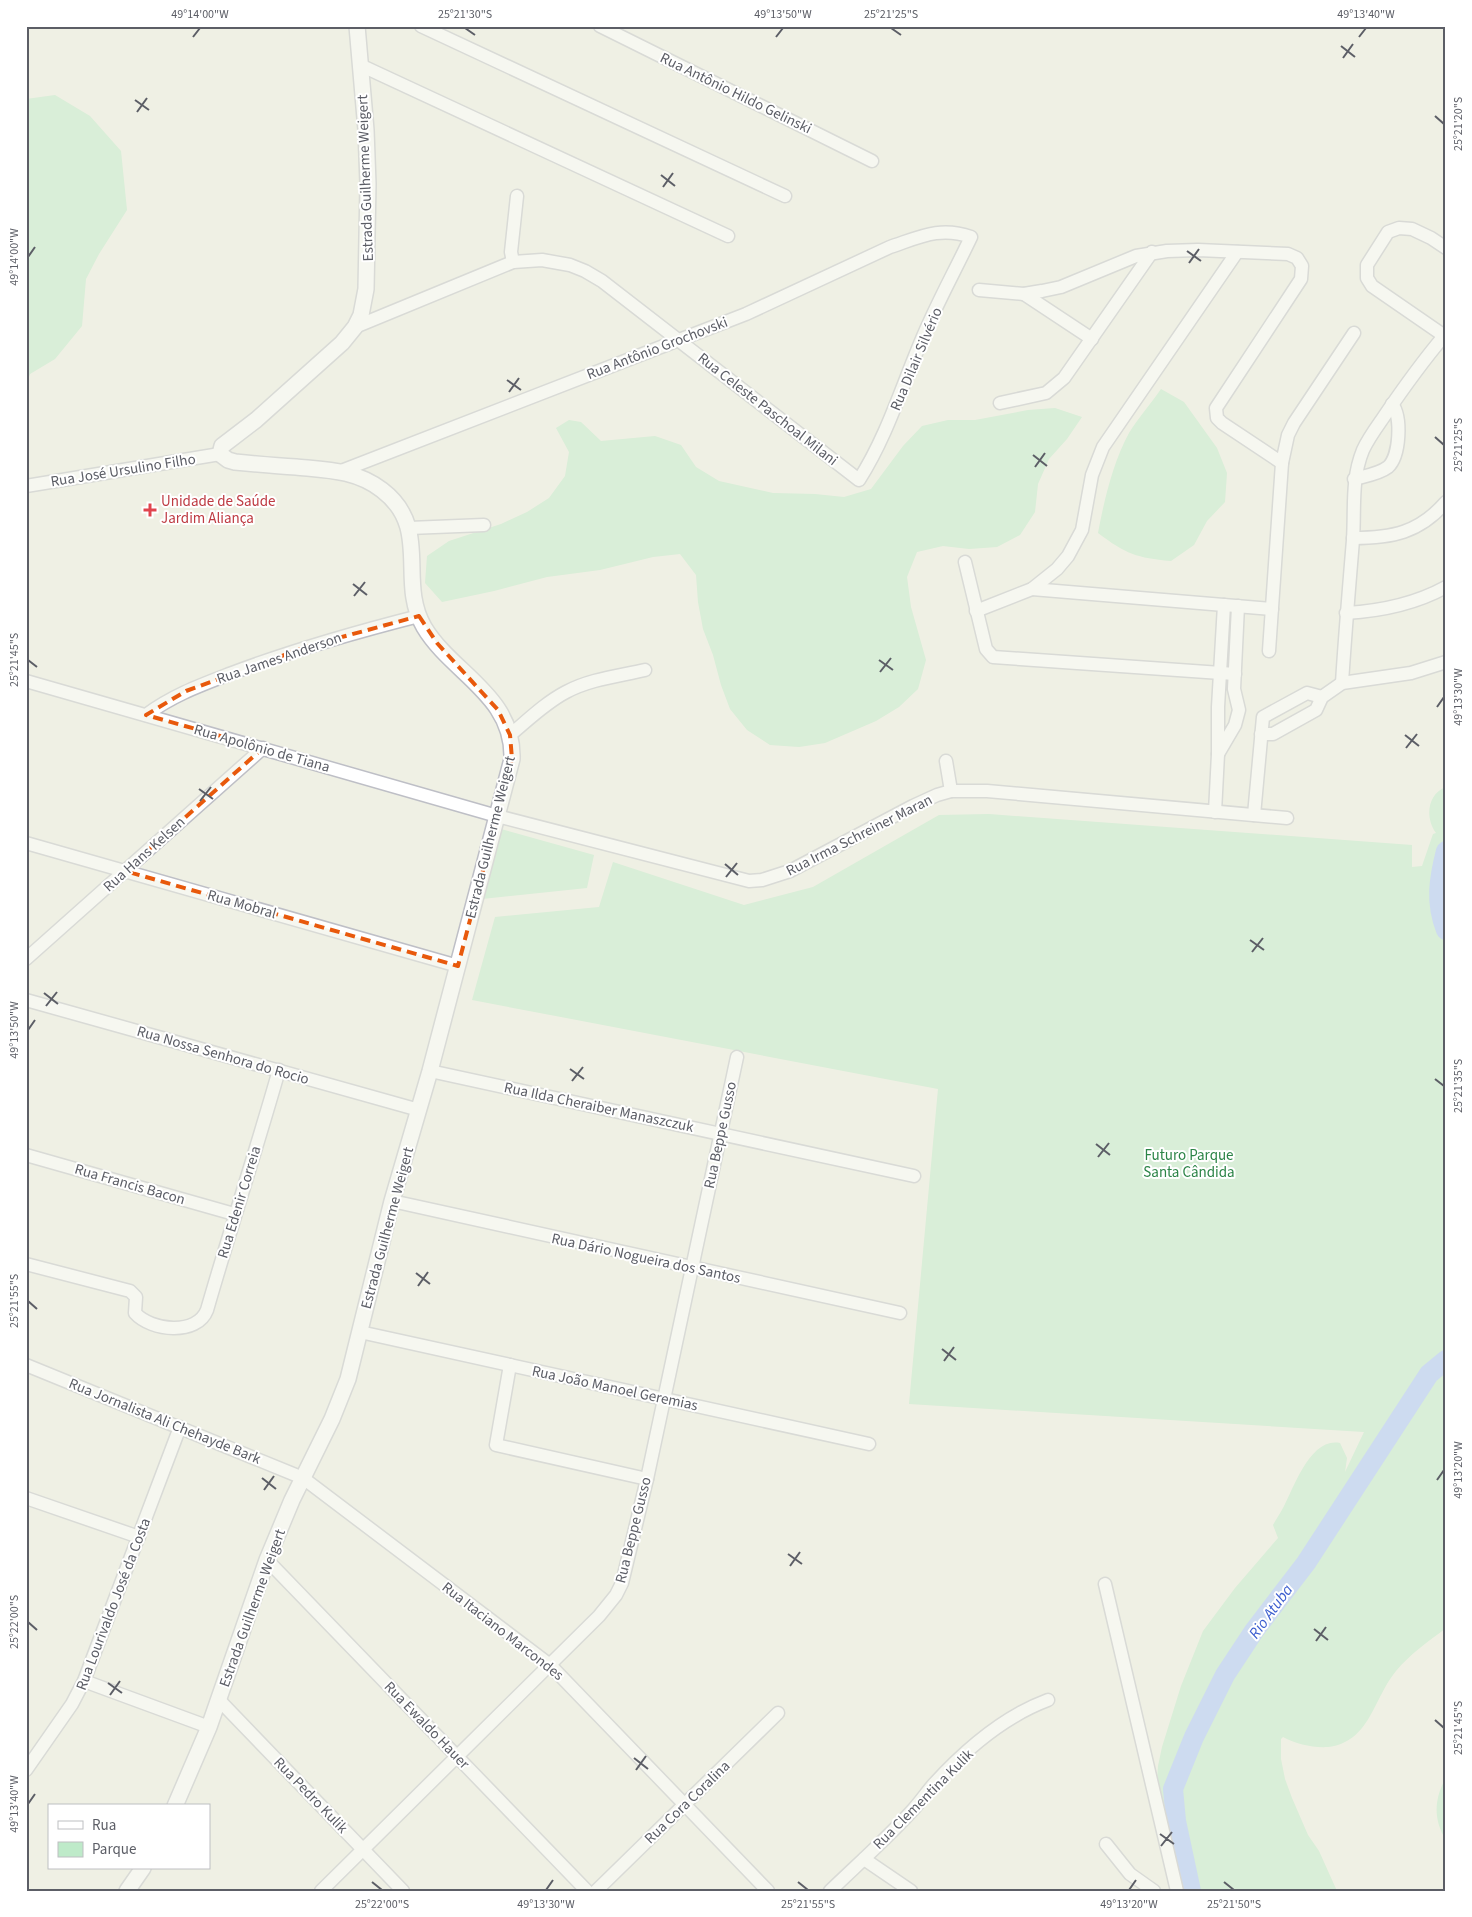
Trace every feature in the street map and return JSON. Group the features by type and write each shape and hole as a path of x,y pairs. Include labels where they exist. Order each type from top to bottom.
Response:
{"street":[{"name":"Estrada Guilherme Weigert","path":"176,1804 209,1727 267,1560 340,1401 348,1379 392,1202 430,1071 512,759 510,735 505,721 487,695 436,643 424,627 419,616 413,589 409,528 400,508 382,490 362,478 341,471 235,462 228,460 220,454 222,446 328,357 342,343 355,327 364,303 367,272 368,164 356,26"},
{"path":"421,26 785,196"},
{"name":"Rua Antônio Hildo Gelinski","path":"600,26 872,161"},
{"path":"360,66 728,236"},
{"path":"513,262 511,252 517,196"},
{"path":"1342,683 1353,538 1354,479 1364,448 1392,404 1445,336 1372,286 1367,278 1368,261 1388,232 1406,228 1418,230 1446,248"},
{"name":"Rua Antônio Grochovski","path":"341,471 746,314 867,257 914,238 946,231 957,232 971,237"},
{"name":"Rua Dilair Silvério","path":"859,480 877,451 921,340 971,237"},
{"path":"979,290 1024,294 1061,287 1124,260 1152,252 1182,250 1288,254 1297,258 1302,266 1302,274 1296,287 1216,408 1217,418 1222,423 1282,463"},
{"path":"1000,403 1036,396 1055,387 1074,366 1152,252"},
{"path":"976,611 1032,589 1057,569 1077,540 1085,520 1092,475 1104,447 1237,252"},
{"name":"Rua Celeste Paschoal Milani","path":"355,327 513,262 526,260 558,262 585,271 602,281 859,480"},
{"path":"1024,294 1092,339"},
{"path":"1269,651 1282,463 1288,435 1354,333"},
{"path":"1354,479 1383,470 1395,458 1398,418 1392,404"},
{"name":"Rua José Ursulino Filho","path":"26,486 220,454"},
{"path":"1353,538 1379,538 1402,533 1423,522 1446,502"},
{"path":"409,528 484,525"},
{"path":"964,562 988,654 998,658 1235,674"},
{"path":"1346,613 1394,607 1425,597 1446,587"},
{"path":"1032,589 1272,609"},
{"path":"1215,812 1224,605"},
{"path":"1218,754 1238,718 1239,710 1234,689 1238,606"},
{"name":"Rua James Anderson","path":"146,715 174,696 246,668 334,638 419,616"},
{"path":"1261,734 1273,734 1316,710 1322,696 1342,683 1411,673 1446,662"},
{"path":"510,735 550,702 566,692 596,681 645,670"},
{"name":"Rua Apolônio de Tiana","path":"26,681 498,816"},
{"path":"1254,816 1263,717 1306,692 1322,696"},
{"path":"1218,714 1228,720 1238,718"},
{"name":"Rua Hans Kelsen","path":"26,959 263,748"},
{"path":"946,761 951,791"},
{"name":"Rua Irma Schreiner Maran","path":"498,816 749,881 762,880 790,871 913,806 951,791 987,791 1287,818"},
{"name":"Rua Mobral","path":"26,843 458,966"},
{"name":"Rua Nossa Senhora do Rocio","path":"26,1000 419,1110"},
{"name":"Rua Beppe Gusso","path":"321,1891 599,1616 616,1595 627,1566 647,1479 737,1056"},
{"name":"Rua Edenir Correia","path":"26,1264 130,1291 136,1298 135,1313 145,1321 170,1328 189,1326 199,1322 204,1318 234,1214 248,1178 278,1070"},
{"name":"Rua Ilda Cheraiber Manaszczuk","path":"430,1071 914,1176"},
{"name":"Rua Francis Bacon","path":"26,1155 234,1214"},
{"name":"Rua Dário Nogueira dos Santos","path":"392,1202 900,1313"},
{"name":"Rua João Manoel Geremias","path":"360,1332 869,1444"},
{"name":"Rua Jornalista Ali Chehayde Bark","path":"26,1365 303,1478"},
{"path":"510,1365 496,1445 647,1479"},
{"name":"Rua Lourivaldo José da Costa","path":"26,1770 72,1704 84,1681 180,1427"},
{"name":"Rua Itaciano Marcondes","path":"303,1478 550,1665 768,1891"},
{"path":"26,1498 139,1537"},
{"name":"Rua Ewaldo Hauer","path":"267,1560 587,1891"},
{"path":"1105,1584 1177,1891"},
{"path":"84,1681 209,1727"},
{"name":"Rua Pedro Kulik","path":"219,1700 402,1891"},
{"name":"Rua Clementina Kulik","path":"830,1891 910,1814 934,1784 968,1752 1011,1718 1032,1706 1048,1700"},
{"name":"Rua Cora Coralina","path":"596,1891 778,1713"},
{"path":"1106,1844 1130,1874 1154,1891"},
{"path":"864,1858 911,1891"},
{"path":"127,1891 142,1870"}],"highlighted area":[{"path":"419,616 437,643 498,710 510,735 512,759 458,966 125,871 263,748 146,715 186,691 309,646"}],"green space":[{"path":"55,95 90,116 121,151 127,210 99,254 86,279 82,326 55,359 30,374 26,385 26,99"},
{"path":"1161,389 1184,402 1217,448 1227,473 1225,502 1207,521 1194,545 1171,561 1132,554 1116,546 1098,533 1110,482 1123,444"},
{"path":"1055,408 1082,417 1067,439 1049,459 1038,484 1035,512 1020,535 997,547 969,549 943,546 917,552 907,577 911,607 926,660 918,689 899,707 876,721 825,743 799,747 770,745 747,730 730,709 703,629 696,575 680,554 653,557 600,570 547,577 442,602 425,583 427,556 449,541 501,524 527,512 549,498 565,476 569,452 556,428 569,420 581,422 601,441 655,436 681,445 696,467 719,481 773,493 844,497 871,489 903,446 922,426 948,420 975,420 1028,410"},
{"name":"Futuro Parque Santa Cândida","path":"1446,787 1446,1628 1413,1653 1401,1665 1388,1682 1369,1718 1353,1737 1328,1747 1305,1745 1283,1737 1281,1739 1281,1759 1285,1779 1292,1798 1308,1835 1319,1851 1337,1891 1183,1891 1157,1781 1162,1747 1181,1686 1203,1631 1235,1588 1278,1538 1273,1525 1304,1466 1320,1448 1329,1443 1340,1443 1347,1458 1345,1472 1364,1432 909,1404 938,1089 472,1000 495,917 599,907 613,862 744,905 813,887 939,815 989,814 1412,845 1412,867 1422,866 1433,834 1436,833 1430,820 1430,807 1435,795"},
{"path":"501,829 594,855 587,888 482,899"},
{"path":"1446,1778 1446,1840 1437,1817 1437,1801"}],"waterway":[{"name":"Rio Atuba","path":"1446,851 1439,890 1440,910 1446,930"},
{"name":"Rio Atuba","path":"1191,1891 1176,1821 1173,1789 1194,1737 1225,1675 1254,1631 1306,1563 1429,1374 1446,1360"}],"place":[{"name":"Unidade de Saúde Jardim Aliança","path":"150,510"}]}
